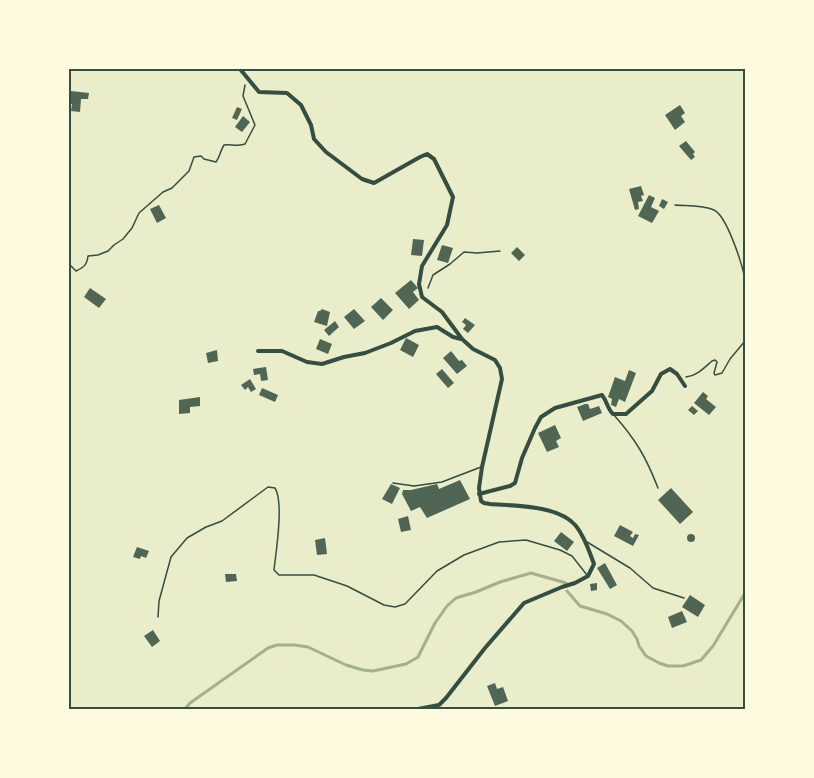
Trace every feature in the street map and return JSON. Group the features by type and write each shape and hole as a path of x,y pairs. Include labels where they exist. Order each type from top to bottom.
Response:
{"street":[{"path":"240,69 260,92 287,93 301,105 311,125 314,139 326,153 362,179 374,183 427,154 434,159 453,196 447,225 422,266 419,284 422,297 442,312 472,349 495,360 500,368 502,379 482,467 479,494 481,501 536,507 566,516 576,525 594,564 588,576 524,603 439,705 418,709"},
{"path":"258,351 282,351 307,362 322,364 365,353 415,331 438,327 453,337 462,339"},
{"path":"479,494 515,483 534,428 541,417 555,408 602,395 608,409 613,414 626,414 652,391 661,374 670,369 677,374 685,386"}],"lane":[{"path":"613,414 631,434 647,460 658,488"},
{"path":"393,483 414,486 442,482 482,467"},
{"path":"158,617 159,601 171,556 187,538 206,527 222,522 268,487 275,488 279,494 279,524 274,570 279,575 314,575 347,586 384,605 395,607 405,604 437,571 465,555 499,542 526,540 560,550 572,556 588,576"},
{"path":"585,542 630,568 653,588 684,598"}],"path":[{"path":"69,264 76,271 87,263 88,256 108,251 123,239 132,228 139,213 163,192 172,188 189,171 194,157 201,156 216,162 224,146 234,147 245,144 255,125 243,96 247,79"},
{"path":"675,205 715,210 723,219 738,252 745,279"},
{"path":"422,297 433,275 464,252 500,251"},
{"path":"677,374 681,377 691,376 715,360 717,362 714,373 719,375 745,340"}],"building":[{"path":"71,91 89,93 88,99 81,99 80,112 71,111 72,104 69,104"},
{"path":"680,105 685,113 681,116 685,122 675,130 665,115"},
{"path":"237,107 242,109 237,120 232,118"},
{"path":"243,116 250,122 242,132 235,127"},
{"path":"686,141 695,152 693,154 695,157 691,160 679,146"},
{"path":"641,186 643,201 638,202 639,209 635,210 629,189"},
{"path":"649,195 655,198 651,207 659,211 652,223 638,216"},
{"path":"662,199 668,202 664,209 659,206"},
{"path":"159,205 166,218 157,223 150,209"},
{"path":"413,239 424,240 422,256 411,255"},
{"path":"442,245 453,248 448,263 437,260"},
{"path":"517,247 525,255 519,261 511,253"},
{"path":"411,280 418,288 413,292 419,300 409,309 395,293"},
{"path":"90,288 106,299 99,308 84,297"},
{"path":"381,298 393,310 383,320 371,307"},
{"path":"322,309 330,312 327,326 314,322 318,311"},
{"path":"354,309 365,321 354,329 344,317"},
{"path":"465,318 475,325 468,333 463,329 466,325 462,322"},
{"path":"335,321 339,327 329,336 324,330"},
{"path":"406,338 419,345 413,357 400,350"},
{"path":"320,339 332,344 328,354 316,349"},
{"path":"217,350 218,361 208,363 206,353"},
{"path":"451,351 459,361 462,360 467,366 457,374 443,358"},
{"path":"266,367 268,380 261,381 260,374 254,375 253,369"},
{"path":"442,369 454,383 448,388 436,374"},
{"path":"629,370 636,373 625,402 619,399 616,407 611,405 612,399 608,397 615,377 625,381"},
{"path":"250,379 256,389 251,392 248,387 245,390 241,385"},
{"path":"262,388 278,395 275,402 259,395"},
{"path":"703,392 708,396 706,399 716,407 709,415 694,403"},
{"path":"200,397 200,406 190,407 190,413 179,414 179,400"},
{"path":"588,404 590,409 599,406 602,413 583,421 577,407"},
{"path":"692,406 698,411 694,415 688,410"},
{"path":"555,425 561,438 556,441 559,447 547,452 538,433"},
{"path":"460,480 470,499 427,518 420,507 411,511 402,494 403,490 437,484 439,489"},
{"path":"391,484 400,488 392,504 382,499"},
{"path":"671,488 693,512 680,524 658,500"},
{"path":"408,516 411,530 401,532 398,519"},
{"path":"620,525 633,532 630,536 633,538 635,534 639,535 633,546 614,536"},
{"path":"561,532 574,542 567,551 554,541"},
{"path":"691,534 695,538 691,542 687,538"},
{"path":"325,538 327,554 317,555 315,540"},
{"path":"137,547 149,551 146,558 133,557"},
{"path":"605,563 617,585 610,589 597,568"},
{"path":"225,574 236,574 237,581 226,582"},
{"path":"597,583 597,590 591,591 590,584"},
{"path":"690,595 705,605 698,617 682,607"},
{"path":"682,611 687,622 672,628 668,617"},
{"path":"153,630 160,641 152,647 144,636"},
{"path":"495,683 497,689 503,687 508,701 495,706 487,686"}],"waterway":[{"path":"185,709 190,703 268,648 277,645 308,647 346,665 363,670 373,671 406,664 418,657 435,623 456,598 531,573 566,583"},
{"path":"567,591 580,606 621,621 632,631 646,656 668,666 683,666 701,660 713,646 745,593"}]}
